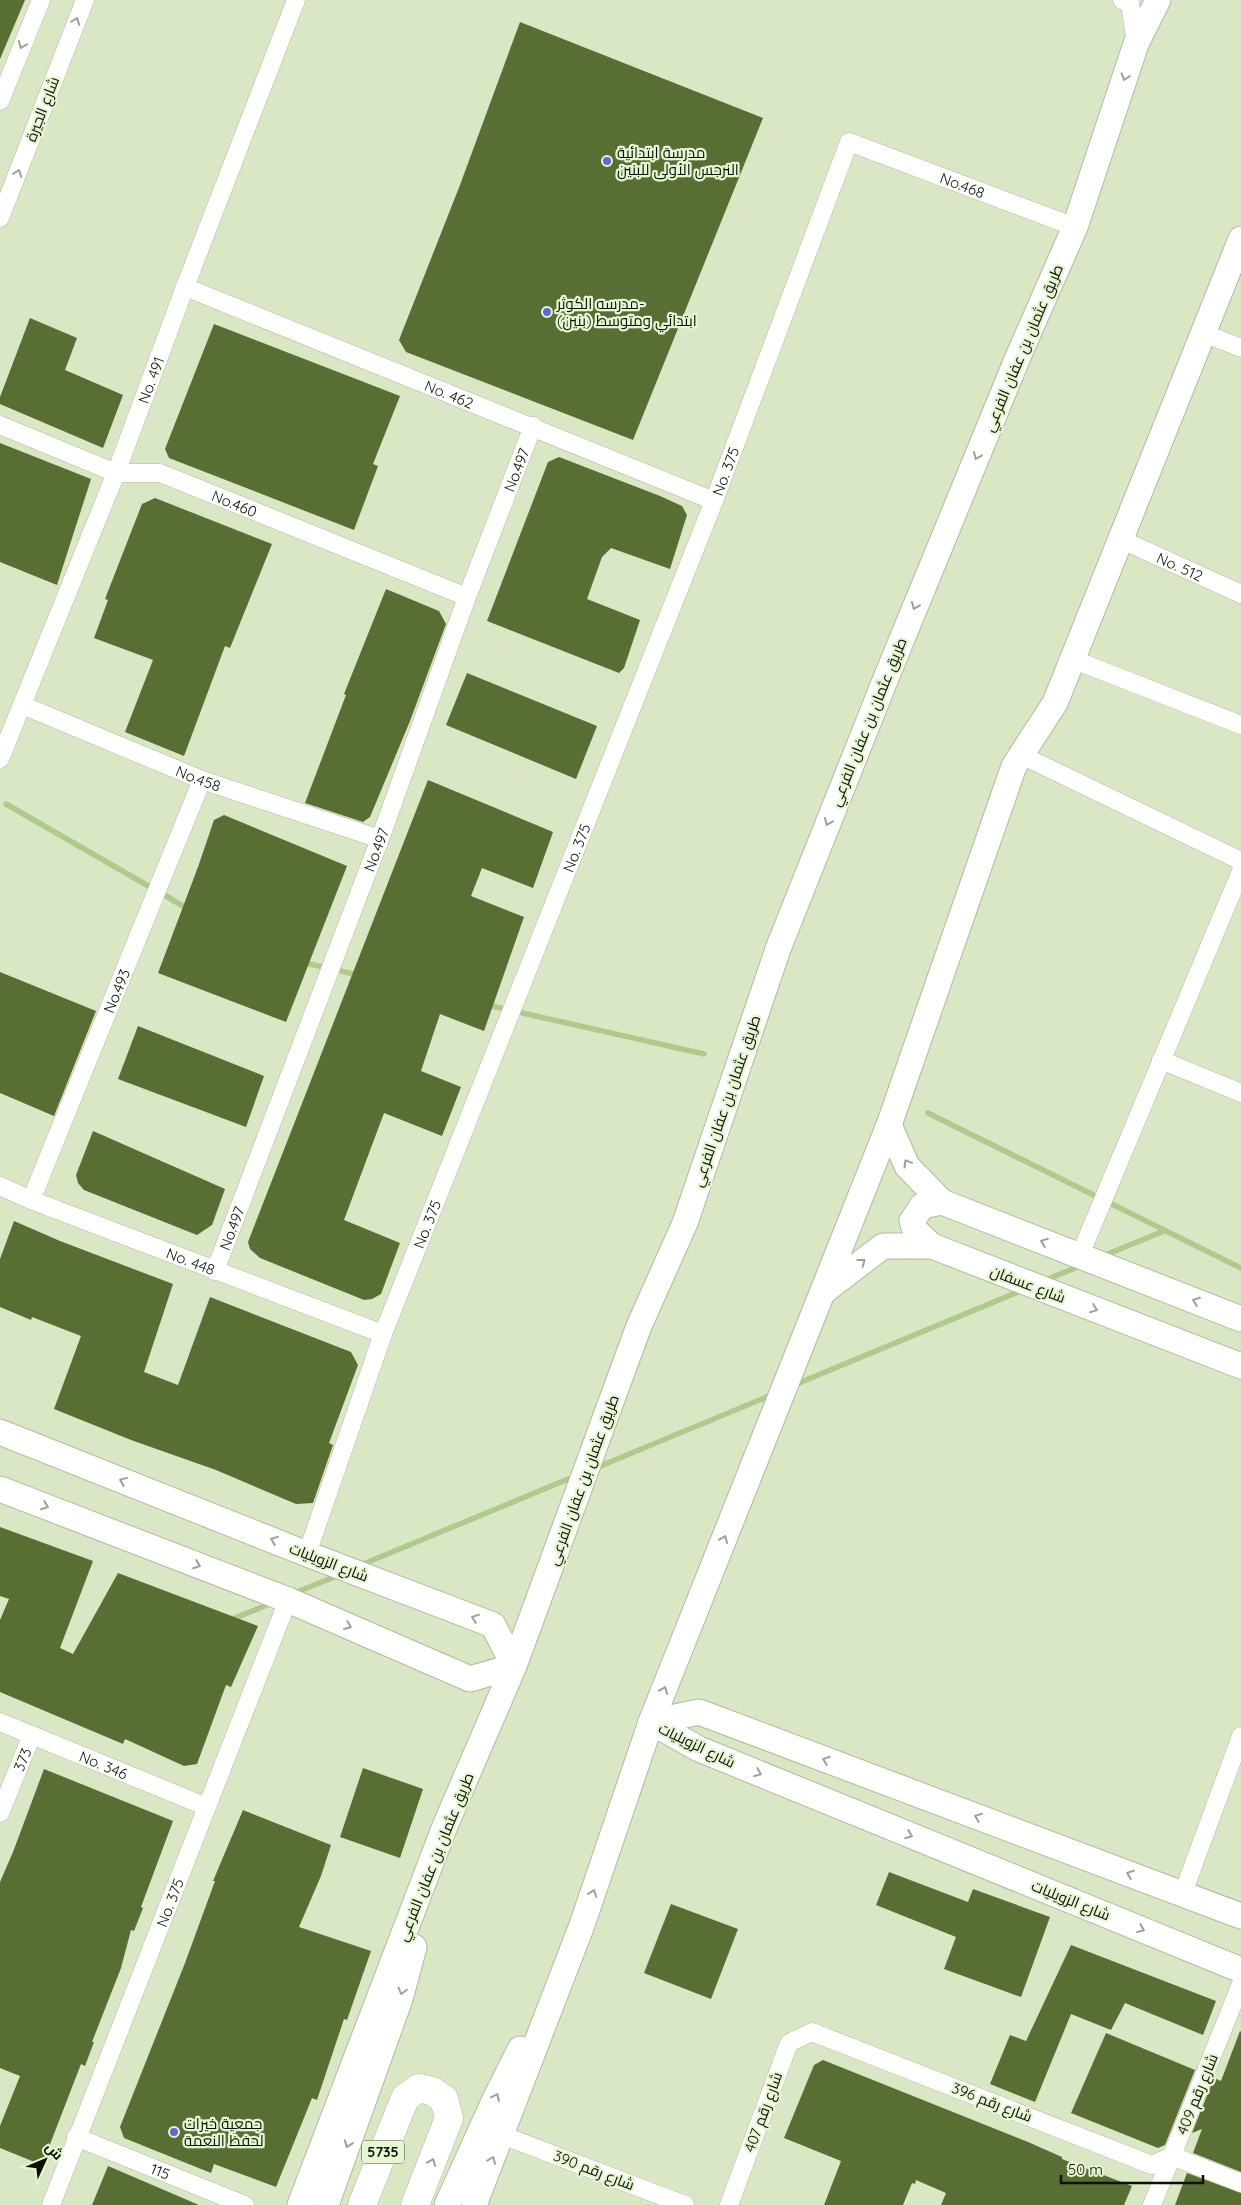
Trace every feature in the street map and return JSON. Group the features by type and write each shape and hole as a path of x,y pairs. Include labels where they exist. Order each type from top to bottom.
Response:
{"main road":[{"name":"طريق عثمان بن عفان الفرعي","path":"300,2205 445,1826 514,1666 639,1326 685,1223 778,949 897,650 1018,356 1075,227 1136,44 1158,0"},
{"path":"474,2205 582,1925 652,1722 889,1125 1014,766 1055,703 1241,239"},
{"path":"889,1125 907,1166 942,1202 1241,1319"},
{"path":"932,1246 915,1230 912,1221 922,1206 942,1202"},
{"name":"شارع عسفان","path":"823,1292 883,1246 932,1246 1241,1366"},
{"name":"شارع الزويليات","path":"0,1432 307,1554 493,1625 514,1666"},
{"path":"0,1489 288,1600 470,1678 514,1666"},
{"name":"شارع الزويليات","path":"652,1722 699,1712 1241,1916"},
{"name":"شارع الزويليات","path":"652,1722 699,1749 1241,1970"},
{"path":"326,2205 400,1999 445,1826"},
{"path":"447,2205 496,2097 582,1925"},
{"name":"5735","path":"362,2205 405,2098 419,2088 432,2091 444,2099 449,2118 415,2205"}],"street":[{"path":"2,87 41,0"},
{"name":"شارع الجيرة","path":"0,218 84,0"},
{"name":"No. 491","path":"0,759 116,473 185,287 296,0"},
{"path":"1122,0 1130,3 1136,44"},
{"name":"No.468","path":"850,142 1075,227"},
{"name":"No. 375","path":"307,1554 383,1334 714,501 850,142"},
{"name":"No. 462","path":"185,287 533,426 714,501"},
{"path":"1204,333 1241,348"},
{"name":"No.460","path":"0,425 116,473 160,473 466,597"},
{"name":"No.497","path":"215,1271 380,840 466,597 533,426"},
{"name":"No. 512","path":"1120,539 1241,594"},
{"path":"1072,659 1241,725"},
{"name":"No.458","path":"22,705 202,780 380,840"},
{"path":"1021,755 1241,862"},
{"name":"No.493","path":"31,1200 202,780"},
{"path":"1080,1256 1241,870"},
{"path":"1161,1060 1241,1093"},
{"name":"No. 448","path":"0,1186 31,1200 383,1334"},
{"name":"No. 375","path":"51,2205 76,2137 288,1600"},
{"name":"No. 346","path":"0,1722 207,1807"},
{"name":"373","path":"0,1813 32,1735"},
{"path":"1183,1894 1241,1736"},
{"name":"شارع رقم 409","path":"1152,2205 1241,1984"},
{"name":"شارع رقم 396","path":"812,2032 1152,2165 1172,2156"},
{"name":"شارع رقم 407","path":"729,2205 789,2043 812,2032"},
{"name":"شارع رقم 390","path":"502,2135 685,2205"},
{"name":"115","path":"76,2137 245,2205"},
{"path":"1172,2156 1241,2183"}],"building":[{"path":"0,0 25,0 0,59"},
{"path":"520,22 763,118 633,440 406,352 399,340 460,185"},
{"path":"30,318 77,338 65,370 123,395 103,448 0,404 0,397"},
{"path":"214,324 400,396 373,464 378,466 354,530 169,458 165,449"},
{"path":"0,443 91,479 57,585 0,562"},
{"path":"559,457 660,496 682,506 687,515 670,569 611,548 602,557 587,599 640,620 624,668 619,673 487,621 548,462"},
{"path":"155,498 272,544 230,648 225,646 184,756 125,732 153,660 94,638 108,600 105,599 142,504"},
{"path":"386,589 439,611 446,624 410,721 370,817 363,822 305,803 346,695 344,694"},
{"path":"467,673 597,726 576,779 446,725"},
{"path":"428,780 553,832 533,888 482,868 471,896 524,917 484,1031 440,1014 421,1071 461,1087 442,1136 384,1113 344,1220 400,1243 381,1294 372,1299 364,1300 260,1258 250,1249 248,1242"},
{"path":"224,815 347,866 286,1022 158,973 214,820"},
{"path":"0,972 96,1011 54,1116 0,1093"},
{"path":"138,1026 264,1076 246,1127 118,1079"},
{"path":"93,1131 225,1189 212,1225 197,1235 84,1190 78,1183 76,1175"},
{"path":"14,1221 60,1241 173,1284 144,1372 178,1385 210,1297 351,1352 358,1365 329,1443 333,1445 313,1503 296,1504 216,1470 131,1440 54,1409 81,1336 32,1317 31,1320 0,1307 0,1259"},
{"path":"0,1527 93,1561 60,1648 73,1654 118,1573 258,1626 231,1687 226,1685 197,1764 184,1766 125,1739 123,1744 0,1692 0,1620 9,1599 0,1596"},
{"path":"363,1768 423,1789 400,1858 340,1837"},
{"path":"44,1769 173,1821 141,1907 143,1908 134,1931 131,1930 121,1968 92,2042 94,2042 85,2066 81,2064 42,2165 0,2148 0,2126 20,2076 0,2068 0,1882"},
{"path":"243,1810 331,1845 321,1876 299,1927 371,1951 347,2020 344,2019 317,2100 312,2098 276,2187 214,2164 211,2173 124,2138 120,2127 185,1963 215,1881 213,1881"},
{"path":"889,1872 968,1902 973,1889 1050,1917 1021,1997 944,1969 956,1937 876,1905"},
{"path":"671,1904 738,1929 711,1999 644,1973"},
{"path":"1071,1945 1216,2001 1203,2035 1125,2003 1111,2030 1071,2014 1035,2102 990,2084 1010,2035 1026,2041"},
{"path":"1240,2031 1241,2172 1193,2153 1202,2129 1192,2133 1214,2078 1221,2081"},
{"path":"1106,2033 1195,2070 1165,2145 1158,2148 1071,2113"},
{"path":"823,2060 1132,2186 1124,2205 941,2205 946,2193 916,2180 915,2184 912,2183 903,2205 824,2205 841,2161 784,2138 814,2065"},
{"path":"108,2166 199,2205 92,2205"},
{"path":"1187,2173 1241,2193 1241,2205 1175,2205"}],"waterway":[{"path":"6,804 190,910"},
{"path":"301,962 358,975"},
{"path":"487,1005 704,1054"},
{"path":"928,1113 1241,1268"},
{"path":"1103,1256 1164,1231"},
{"path":"1043,1281 1080,1266"},
{"path":"794,1385 1023,1290"},
{"path":"598,1467 774,1394"},
{"path":"361,1565 573,1477"},
{"path":"292,1594 339,1575"},
{"path":"230,1620 272,1603"}],"place":[{"name":"مدرسة ابتدائية النرجس الأولى للبنين","path":"607,161"},
{"name":"مدرسه الكوثر- ابتدائي ومتوسط (بنين)","path":"547,312"},
{"name":"جمعية خيرات لحفظ النعمة","path":"174,2132"}]}
